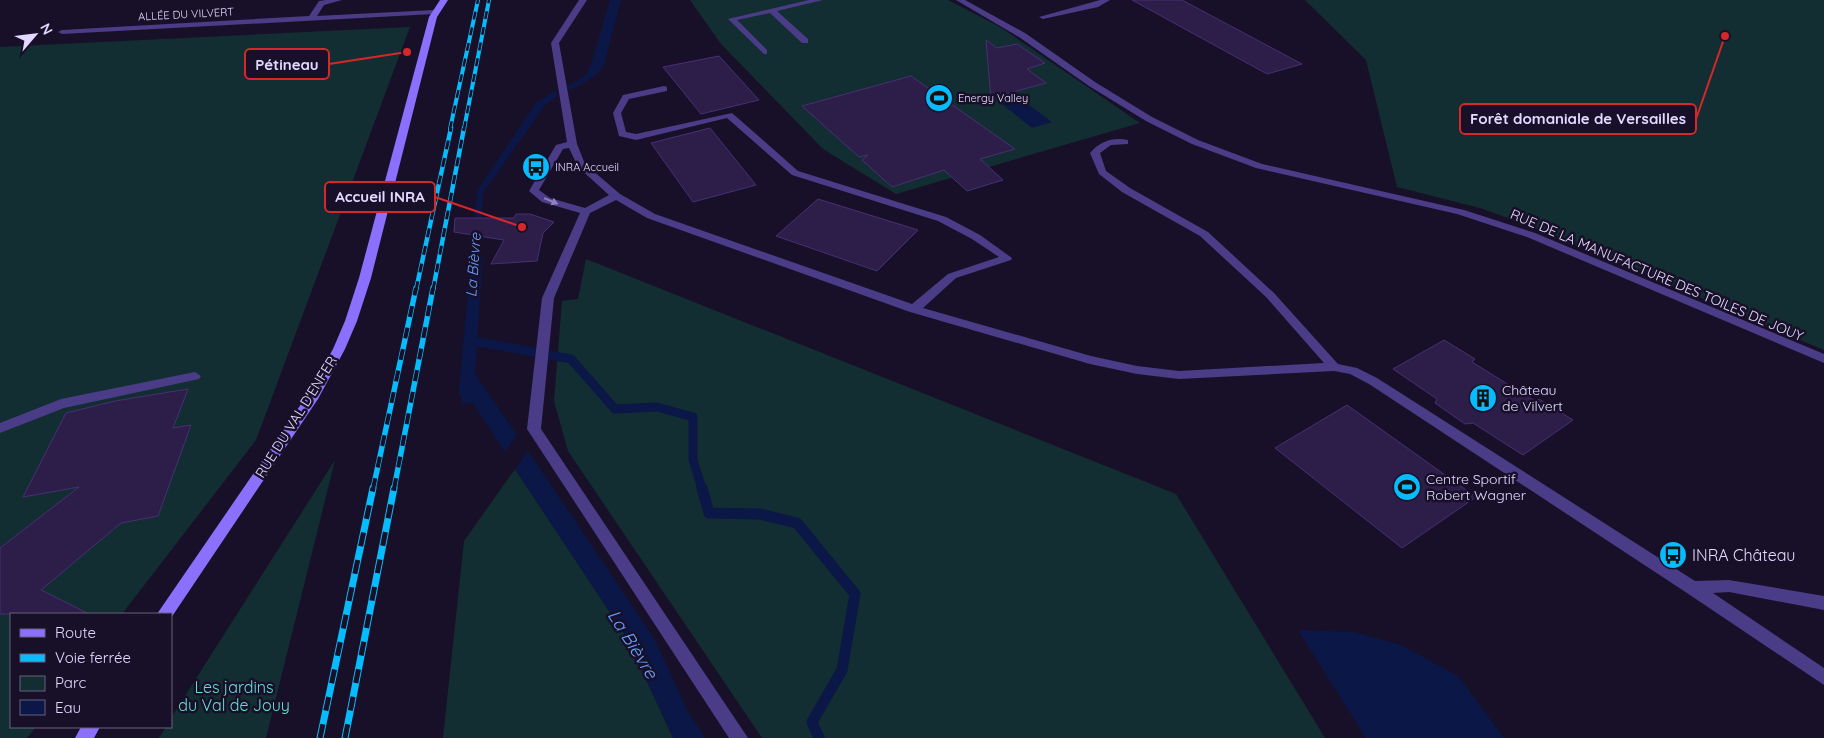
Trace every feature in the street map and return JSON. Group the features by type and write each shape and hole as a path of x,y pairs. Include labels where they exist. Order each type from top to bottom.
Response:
{"street":[{"path":"311,19 322,3 338,0"},
{"name":"RUE DU VAL D'ENFER","path":"166,613 313,396 342,342 365,278 434,12 444,0"},
{"path":"583,0 555,43 572,144 582,165 616,196 651,216 914,309 1090,360 1137,370 1179,375 1334,367 1353,371 1693,588 1824,677"},
{"path":"764,52 732,19 819,0"},
{"name":"RUE DE LA MANUFACTURE DES TOILES DE JOUY","path":"960,0 1013,29 1092,84 1149,119 1195,142 1259,166 1460,212 1531,235 1824,360"},
{"path":"1043,17 1095,5 1106,0"},
{"path":"771,10 805,40"},
{"name":"ALLÉE DU VILVERT","path":"62,32 434,12"},
{"path":"664,89 626,97 617,113 622,134 636,136 729,115 796,173 942,219 976,237 1007,258 952,276 914,309"},
{"path":"1125,142 1108,142 1099,147 1095,153 1102,172 1126,190 1204,234 1270,295 1334,367"},
{"path":"572,144 559,147 534,191 546,200 586,212"},
{"path":"616,196 586,212 548,298 534,429 739,738"},
{"path":"0,428 61,404 195,376"},
{"path":"1693,588 1729,586 1824,603"}],"green space":[{"name":"Energy Valley","path":"690,0 948,0 1000,27 1140,123 896,194 823,149 721,44"},
{"path":"1305,0 1824,0 1824,350 1544,231 1480,208 1397,187 1366,60"},
{"path":"410,27 256,440 123,613 10,613 10,728 35,728 27,738 0,738 0,47"},
{"path":"586,259 1176,494 1325,738 762,738 568,451 554,401 562,301 578,299"},
{"name":"Les jardins du Val de Jouy","path":"335,460 266,738 159,738 165,728 172,728 172,716"},
{"path":"515,469 627,638 673,738 443,738 464,541"}],"water":[{"path":"610,0 621,0 604,65 597,74 568,90 567,86 584,77 590,67"},
{"name":"La Bièvre","path":"556,90 557,96 545,105 483,193 480,255 483,255 475,374 517,435 505,452 473,403 463,404 459,392 477,191 536,103"},
{"path":"1021,99 1052,122 1032,128 1002,104"},
{"name":"La Bièvre","path":"528,451 656,641 686,708 705,738 673,738 627,638 515,469"},
{"path":"1298,630 1354,632 1401,645 1458,676 1504,738 1366,738"}],"building":[{"path":"1132,0 1182,0 1302,64 1267,74"},
{"path":"986,40 997,48 1017,44 1045,63 1027,69 1046,83 991,98"},
{"path":"719,56 759,100 701,114 663,67"},
{"path":"911,76 1015,149 980,159 1003,180 967,191 944,170 892,187 862,160 868,155 859,157 802,106"},
{"path":"710,128 756,185 693,202 651,143"},
{"path":"818,199 918,230 877,271 776,236"},
{"path":"516,214 530,214 554,222 543,233 537,261 491,264 504,240 454,232 455,218 514,218"},
{"name":"Château de Vilvert","path":"1444,340 1475,359 1472,362 1535,401 1539,399 1573,420 1523,455 1473,423 1465,424 1435,403 1437,399 1393,369"},
{"path":"188,389 173,428 191,425 158,516 121,523 41,590 87,613 0,614 0,548 79,487 23,497 66,413 115,401"},
{"path":"1347,405 1476,497 1402,548 1275,448"}],"waterway":[{"path":"468,340 571,359 615,409 657,407 693,417 693,460 702,489"},
{"path":"702,488 709,513 760,514 797,523 855,594 842,670 812,722 819,738"}],"railway":[{"path":"450,129 478,0"},
{"path":"464,129 489,0"},
{"path":"416,290 451,128"},
{"path":"433,290 464,128"},
{"path":"373,489 416,288"},
{"path":"394,489 433,288"},
{"path":"320,738 373,488"},
{"path":"345,738 394,488"}],"place":[{"name":"Forêt domaniale de Versailles","path":"1725,36"},
{"name":"Pétineau","path":"407,52"},
{"name":"Energy Valley","path":"939,98"},
{"name":"INRA Accueil","path":"536,167"},
{"name":"Accueil INRA","path":"522,227"},
{"name":"Château de Vilvert","path":"1483,398"},
{"name":"Centre Sportif Robert Wagner","path":"1407,487"},
{"name":"INRA Château","path":"1673,555"}]}
